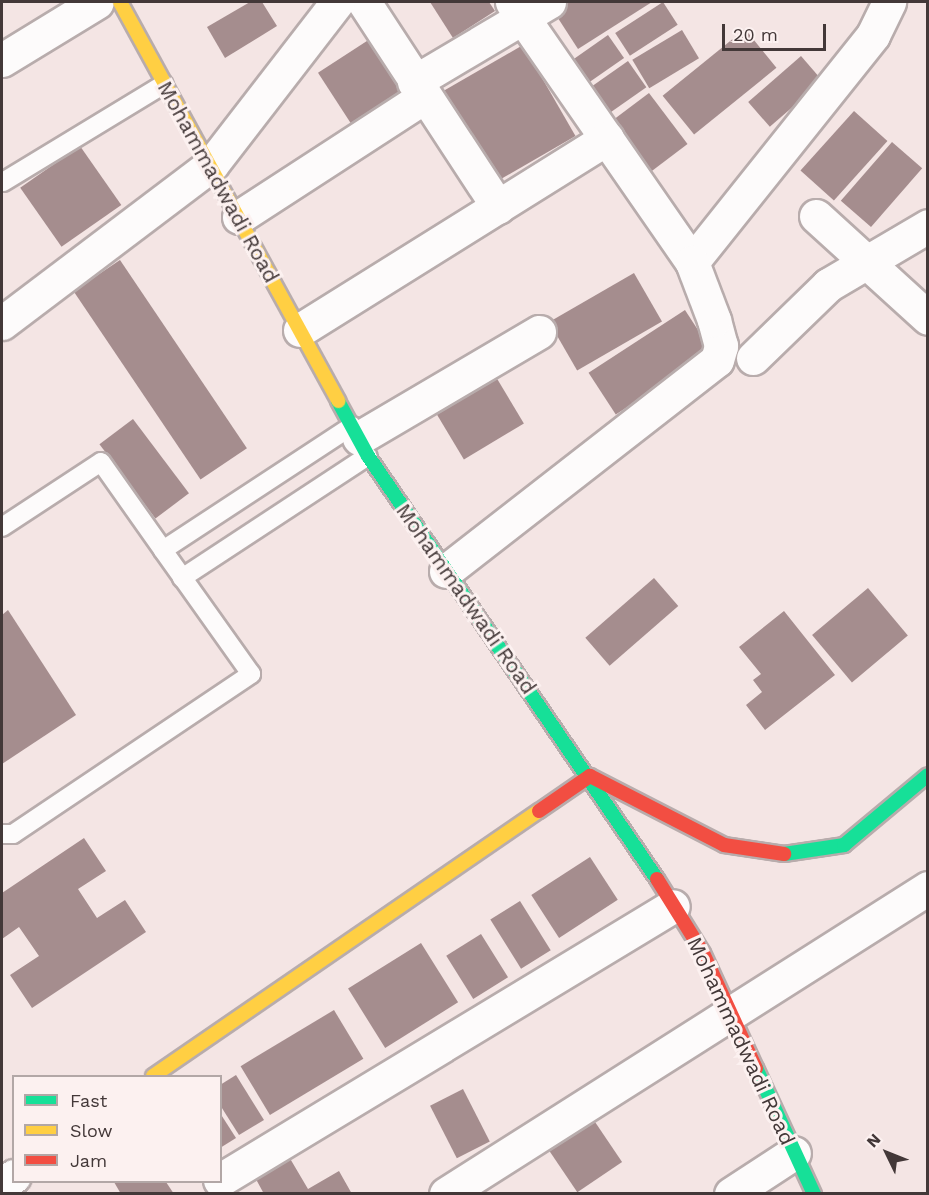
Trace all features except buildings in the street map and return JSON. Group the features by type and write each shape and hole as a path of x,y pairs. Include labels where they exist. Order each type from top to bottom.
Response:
{"main road":[{"name":"Mohammadwadi Road","path":"120,2 164,84 212,164 360,440 446,571 590,776 673,906 731,1016 814,1194"},
{"path":"156,1075 590,776 724,845 779,855 844,845 927,775"}],"street":[{"path":"2,60 97,2"},
{"path":"2,323 212,164 337,2"},
{"path":"364,2 419,90 498,207"},
{"path":"692,262 873,35 889,2"},
{"path":"239,217 419,90 528,7 607,138 692,262 714,320 721,346 717,360 446,571"},
{"path":"300,330 607,138"},
{"path":"816,216 927,318"},
{"path":"753,358 828,285 869,264 927,226"},
{"path":"360,440 539,332"},
{"path":"446,1194 731,1016 927,888"},
{"path":"222,1179 673,906"},
{"path":"731,1194 794,1153"},
{"path":"198,1194 216,1183"}],"lane":[{"path":"3,183 164,84"},
{"path":"163,550 360,440"},
{"path":"182,578 360,440"},
{"path":"2,527 101,462 251,674 13,834 2,834"}],"traffic: fast":[{"path":"338,401 368,456 657,879"},
{"path":"784,854 844,845 928,775"},
{"path":"756,1068 814,1194"}],"traffic: slow":[{"path":"120,2 338,401"},
{"path":"154,1075 539,811"}],"traffic: jam":[{"path":"539,811 590,776 724,845 784,854"},
{"path":"657,879 703,953 756,1068"}]}
